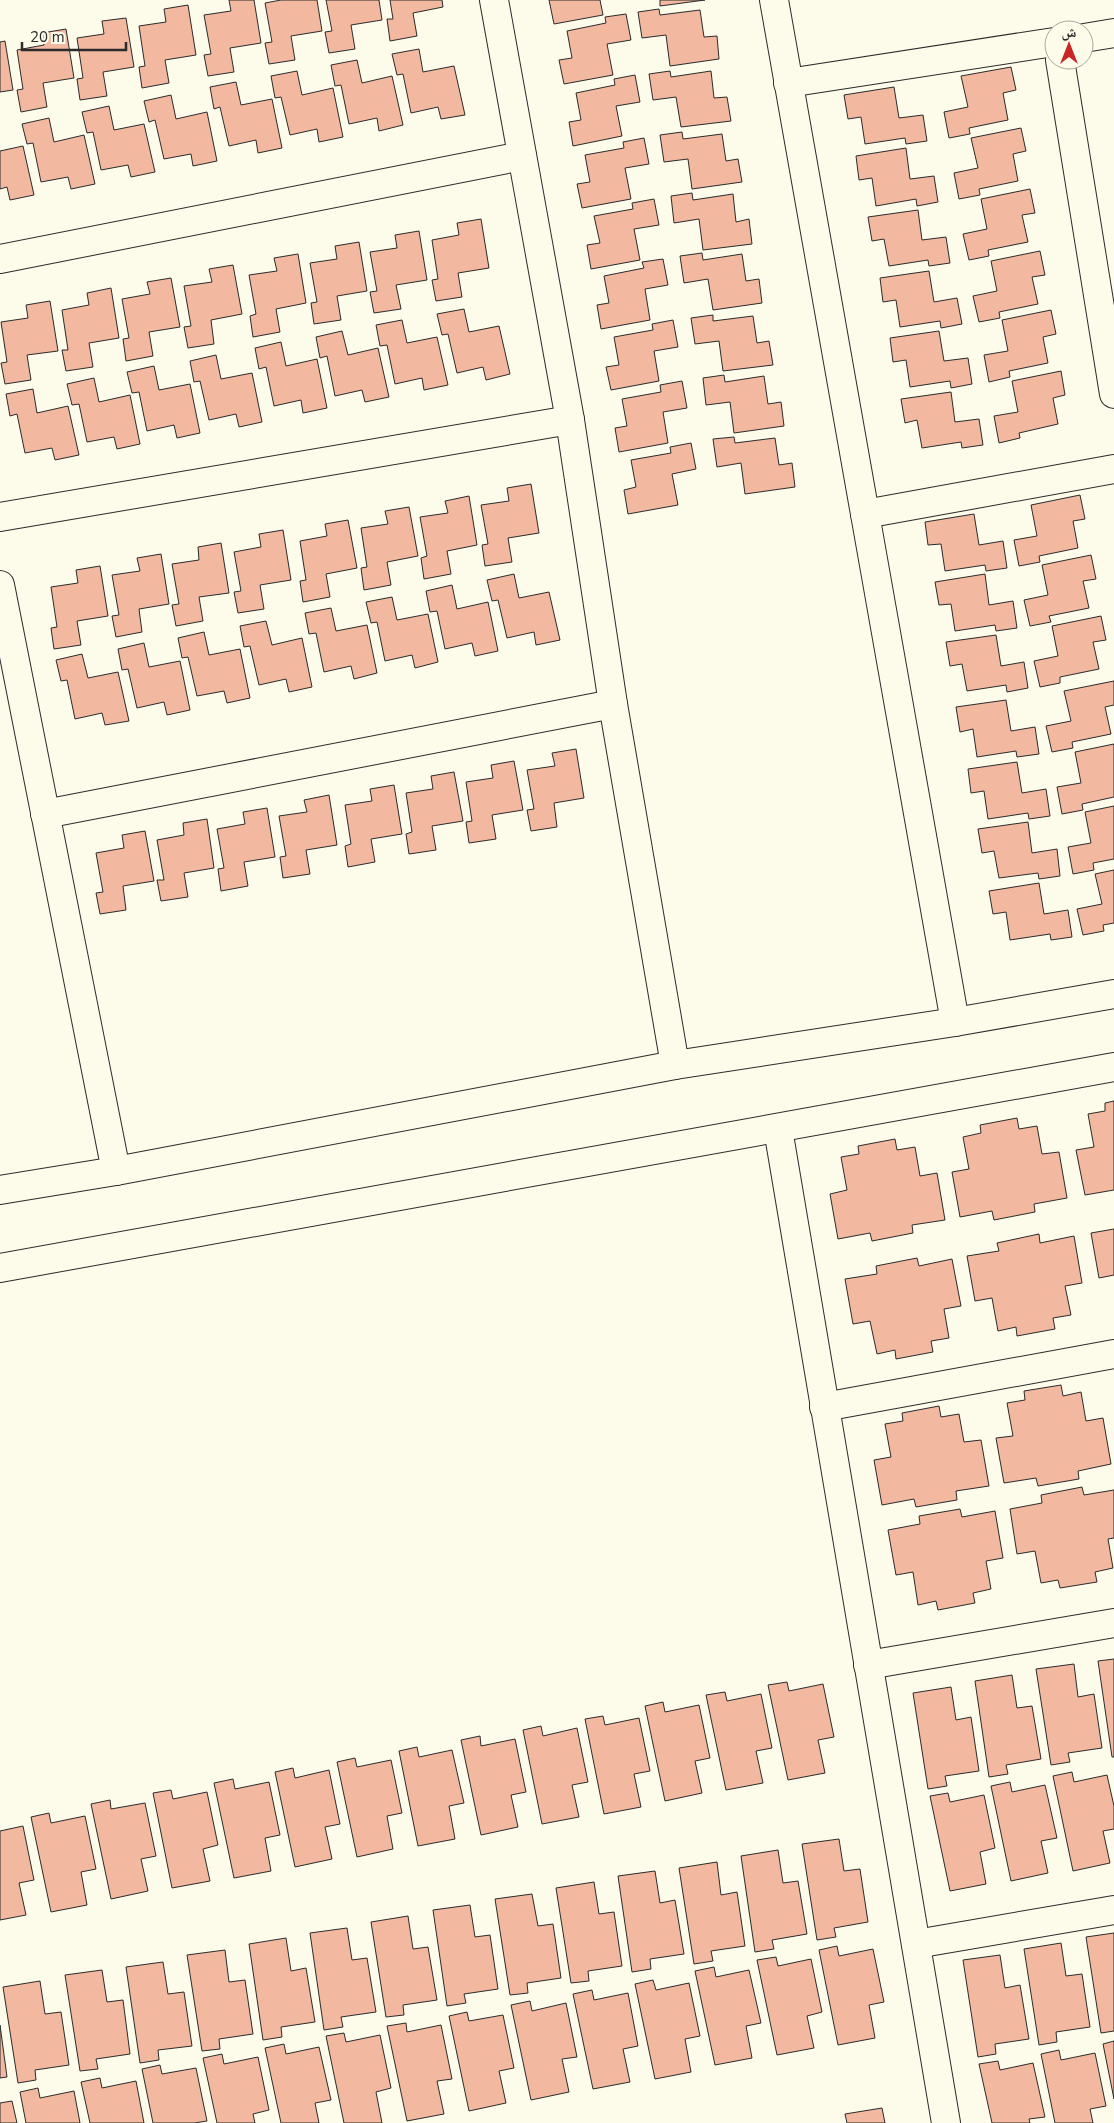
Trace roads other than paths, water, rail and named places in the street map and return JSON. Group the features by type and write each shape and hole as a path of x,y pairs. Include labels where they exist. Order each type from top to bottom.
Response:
{"street":[{"path":"494,0 570,420 613,704 676,1064"},
{"path":"774,0 955,1022"},
{"path":"1094,36 1114,33"},
{"path":"788,83 1044,44"},
{"path":"1062,70 1114,394"},
{"path":"0,259 522,156"},
{"path":"0,517 570,420"},
{"path":"865,514 1114,469"},
{"path":"0,585 116,1170"},
{"path":"45,814 613,704"},
{"path":"0,1190 116,1170 676,1064 955,1022 1114,994"},
{"path":"0,1268 1114,1067"},
{"path":"778,1129 946,2123"},
{"path":"824,1407 1114,1354"},
{"path":"868,1665 1114,1623"},
{"path":"916,1944 1114,1910"}]}
